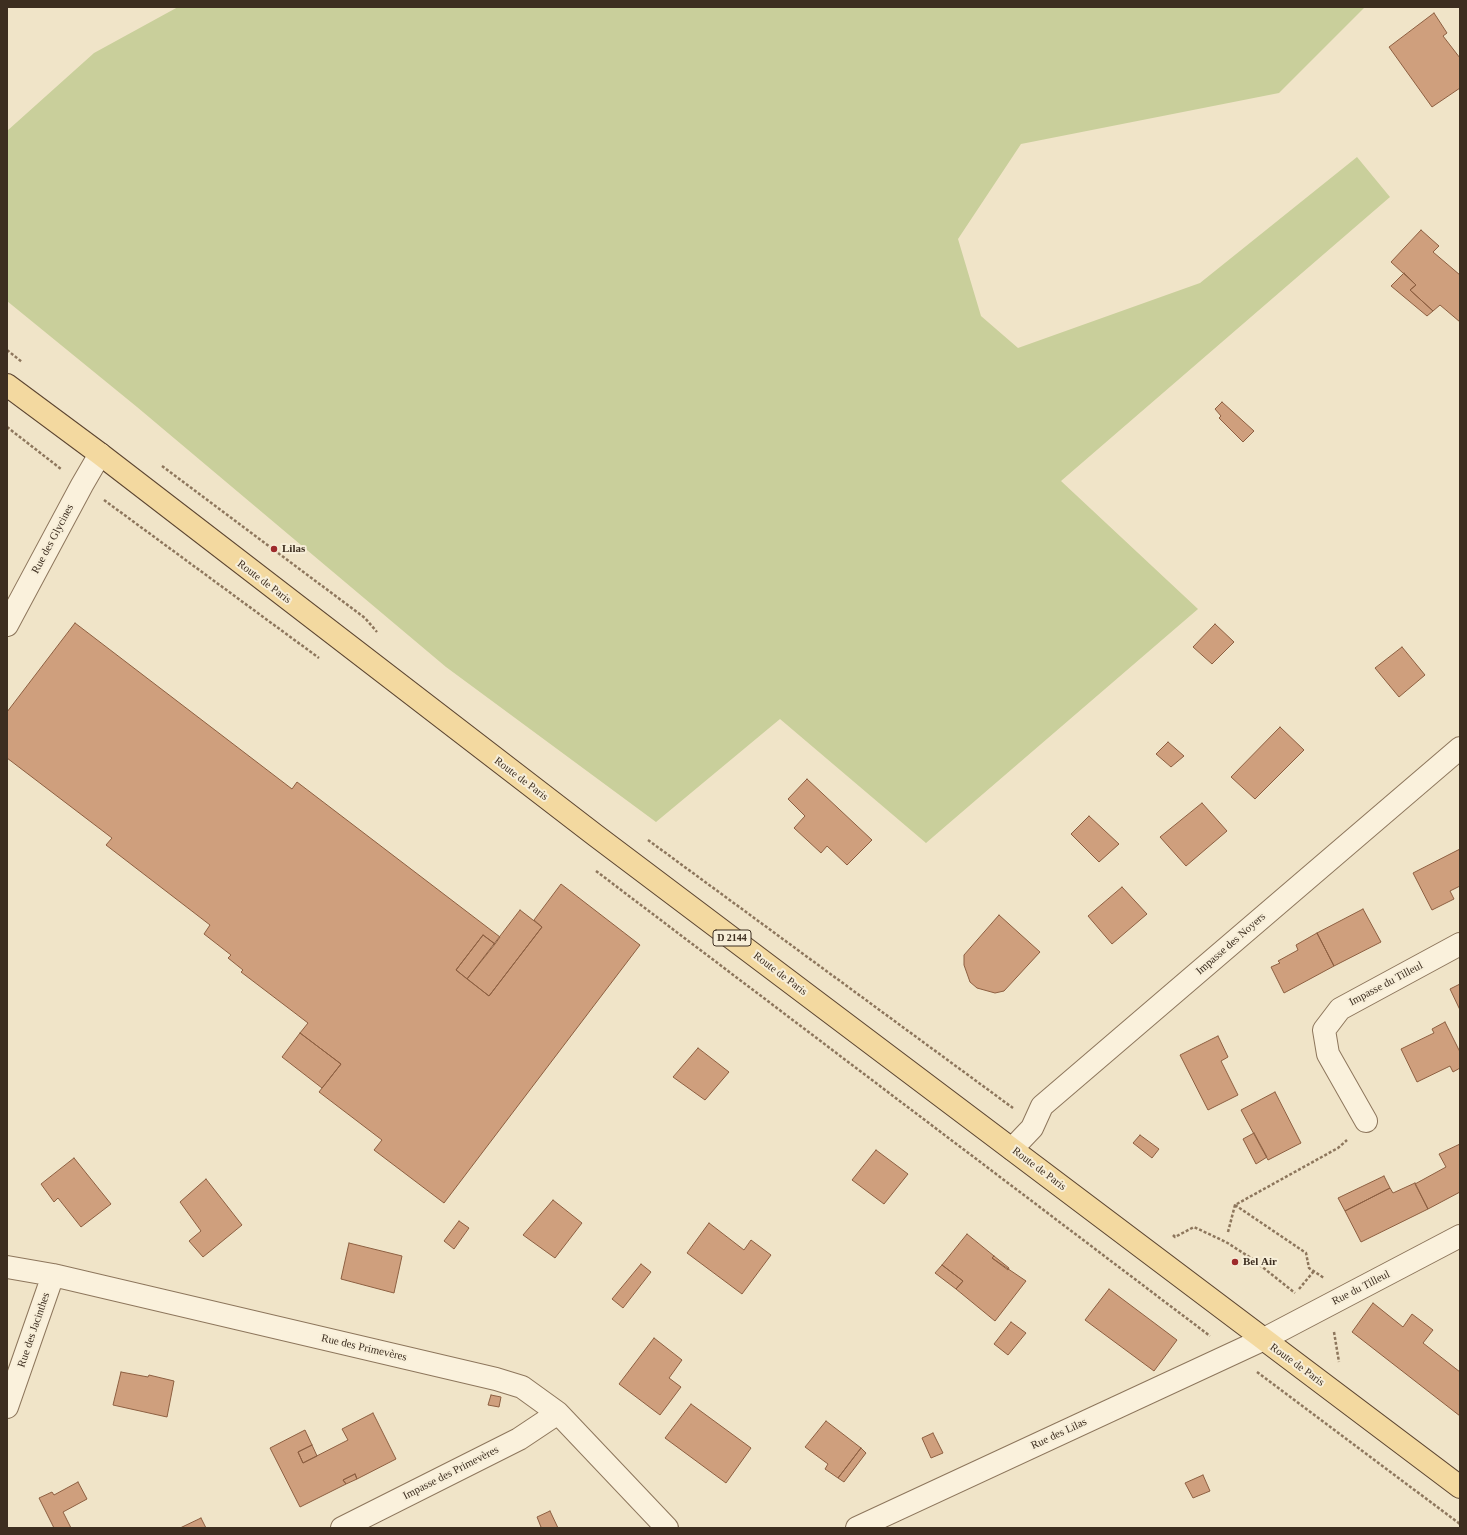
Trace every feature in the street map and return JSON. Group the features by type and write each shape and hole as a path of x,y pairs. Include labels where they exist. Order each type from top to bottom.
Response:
{"main road":[{"name":"Route de Paris","path":"7,385 100,454 595,835 1460,1488"}],"street":[{"name":"Rue des Glycines","path":"7,625 100,454"},
{"name":"Impasse des Noyers","path":"1012,1149 1032,1128 1042,1106 1460,748"},
{"name":"Impasse du Tilleul","path":"1366,1121 1328,1054 1324,1030 1340,1009 1460,944"},
{"name":"Rue du Tilleul","path":"1262,1340 1460,1236"},
{"name":"Rue des Primevères","path":"7,1267 53,1275 496,1379 522,1387 558,1413 666,1528"},
{"name":"Rue des Jacinthes","path":"7,1407 53,1275"},
{"name":"Rue des Lilas","path":"857,1528 1262,1340"},
{"name":"Impasse des Primevères","path":"342,1528 518,1439 558,1413"}],"path":[{"path":"7,350 26,364"},
{"path":"159,464 365,618 379,634"},
{"path":"648,839 1011,1108 1042,1106"},
{"path":"1228,1232 1235,1205 1338,1148 1366,1121"},
{"path":"1235,1205 1306,1253 1309,1268 1334,1285 1345,1279 1352,1293"},
{"path":"1169,1232 1175,1237 1194,1227 1226,1242 1251,1258 1295,1294"},
{"path":"1330,1304 1340,1366"},
{"path":"1232,1353 1460,1524"}],"green space":[{"path":"178,7 1365,7 1279,93 1021,144 958,239 981,316 1018,348 1200,283 1357,157 1390,197 1061,481 1198,609 926,843 780,719 656,822 446,667 137,407 7,301 7,131 94,53"}],"building":[{"path":"1434,13 1447,33 1443,36 1460,58 1460,88 1432,107 1389,47"},
{"path":"1421,230 1439,246 1433,252 1460,275 1460,322 1440,305 1433,311 1410,290 1416,285 1391,262"},
{"path":"1404,273 1416,285 1410,290 1433,311 1427,316 1391,286"},
{"path":"1222,402 1254,431 1243,442 1219,418 1221,416 1215,409"},
{"path":"75,623 292,789 297,782 500,937 495,944 483,935 456,970 489,996 542,927 534,920 561,884 640,945 444,1203 374,1150 382,1140 319,1092 341,1064 300,1033 308,1023 241,972 243,970 228,958 231,955 204,934 210,925 106,845 112,838 7,758 7,712"},
{"path":"1215,624 1234,642 1212,664 1193,647"},
{"path":"1402,647 1425,675 1399,697 1375,668"},
{"path":"1280,727 1304,750 1255,799 1231,777"},
{"path":"1168,742 1184,756 1171,767 1156,754"},
{"path":"807,779 872,840 847,865 827,846 821,853 794,828 805,816 788,799"},
{"path":"1202,803 1227,831 1186,866 1160,837"},
{"path":"1089,816 1119,844 1099,862 1071,834"},
{"path":"1460,849 1460,886 1450,891 1454,899 1432,910 1413,873"},
{"path":"1122,887 1147,914 1112,944 1088,916"},
{"path":"1363,909 1381,942 1334,966 1317,933"},
{"path":"520,910 542,927 489,996 467,979"},
{"path":"999,915 1040,952 1004,991 995,993 977,988 970,982 964,965 964,955"},
{"path":"1317,933 1334,966 1284,993 1271,967 1280,963 1278,961 1298,950 1296,945"},
{"path":"483,935 495,944 467,979 456,970"},
{"path":"1460,984 1460,1010 1450,989"},
{"path":"1445,1022 1460,1052 1460,1068 1453,1072 1450,1066 1417,1082 1401,1049 1434,1033 1432,1029"},
{"path":"300,1033 341,1064 322,1088 282,1057"},
{"path":"1218,1036 1228,1057 1221,1061 1238,1095 1208,1110 1180,1055"},
{"path":"698,1048 729,1072 705,1100 673,1077"},
{"path":"1275,1092 1301,1143 1268,1160 1241,1110"},
{"path":"1254,1133 1267,1157 1256,1164 1243,1139"},
{"path":"1140,1135 1159,1149 1152,1158 1133,1143"},
{"path":"1460,1144 1460,1192 1428,1209 1415,1184 1446,1167 1439,1154"},
{"path":"876,1150 908,1174 884,1204 852,1180"},
{"path":"74,1158 111,1204 81,1227 58,1198 54,1202 41,1184"},
{"path":"1384,1176 1390,1188 1345,1211 1338,1198"},
{"path":"206,1179 242,1225 203,1257 189,1241 201,1231 180,1202"},
{"path":"1415,1183 1428,1209 1361,1242 1345,1211 1390,1188 1393,1193"},
{"path":"553,1200 582,1223 555,1258 523,1235"},
{"path":"459,1221 469,1228 454,1249 444,1241"},
{"path":"709,1223 744,1250 751,1240 771,1255 742,1294 687,1253"},
{"path":"967,1234 994,1256 992,1258 1026,1281 995,1321 956,1289 963,1281 942,1265"},
{"path":"349,1243 402,1256 394,1293 341,1279"},
{"path":"994,1256 1009,1268 1008,1270 992,1258"},
{"path":"641,1264 651,1272 623,1308 612,1299"},
{"path":"942,1265 963,1281 956,1289 935,1273"},
{"path":"1109,1289 1177,1340 1154,1371 1085,1320"},
{"path":"1373,1303 1403,1327 1412,1314 1433,1330 1423,1343 1460,1372 1460,1416 1352,1332"},
{"path":"1011,1322 1026,1333 1008,1355 994,1344"},
{"path":"654,1338 682,1360 669,1378 681,1387 660,1415 619,1384"},
{"path":"121,1372 148,1377 149,1375 174,1381 167,1417 113,1405"},
{"path":"491,1395 501,1397 499,1407 488,1405"},
{"path":"691,1404 751,1448 726,1483 665,1438"},
{"path":"373,1413 396,1459 357,1479 355,1474 343,1480 346,1484 300,1507 270,1448 305,1430 312,1445 298,1452 303,1463 348,1440 342,1429"},
{"path":"826,1421 861,1448 838,1478 825,1469 828,1464 805,1447"},
{"path":"933,1433 943,1453 931,1458 922,1438"},
{"path":"312,1445 317,1456 303,1463 298,1452"},
{"path":"861,1448 866,1453 844,1482 838,1478"},
{"path":"355,1474 357,1479 346,1484 343,1480"},
{"path":"1203,1475 1210,1491 1193,1498 1185,1483"},
{"path":"78,1482 87,1499 63,1512 71,1528 54,1528 39,1498 52,1492 54,1495"},
{"path":"550,1511 558,1528 539,1528 541,1527 537,1517"},
{"path":"201,1518 206,1528 180,1528"}],"place":[{"name":"Lilas","path":"274,549"},
{"name":"Bel Air","path":"1235,1262"}]}
